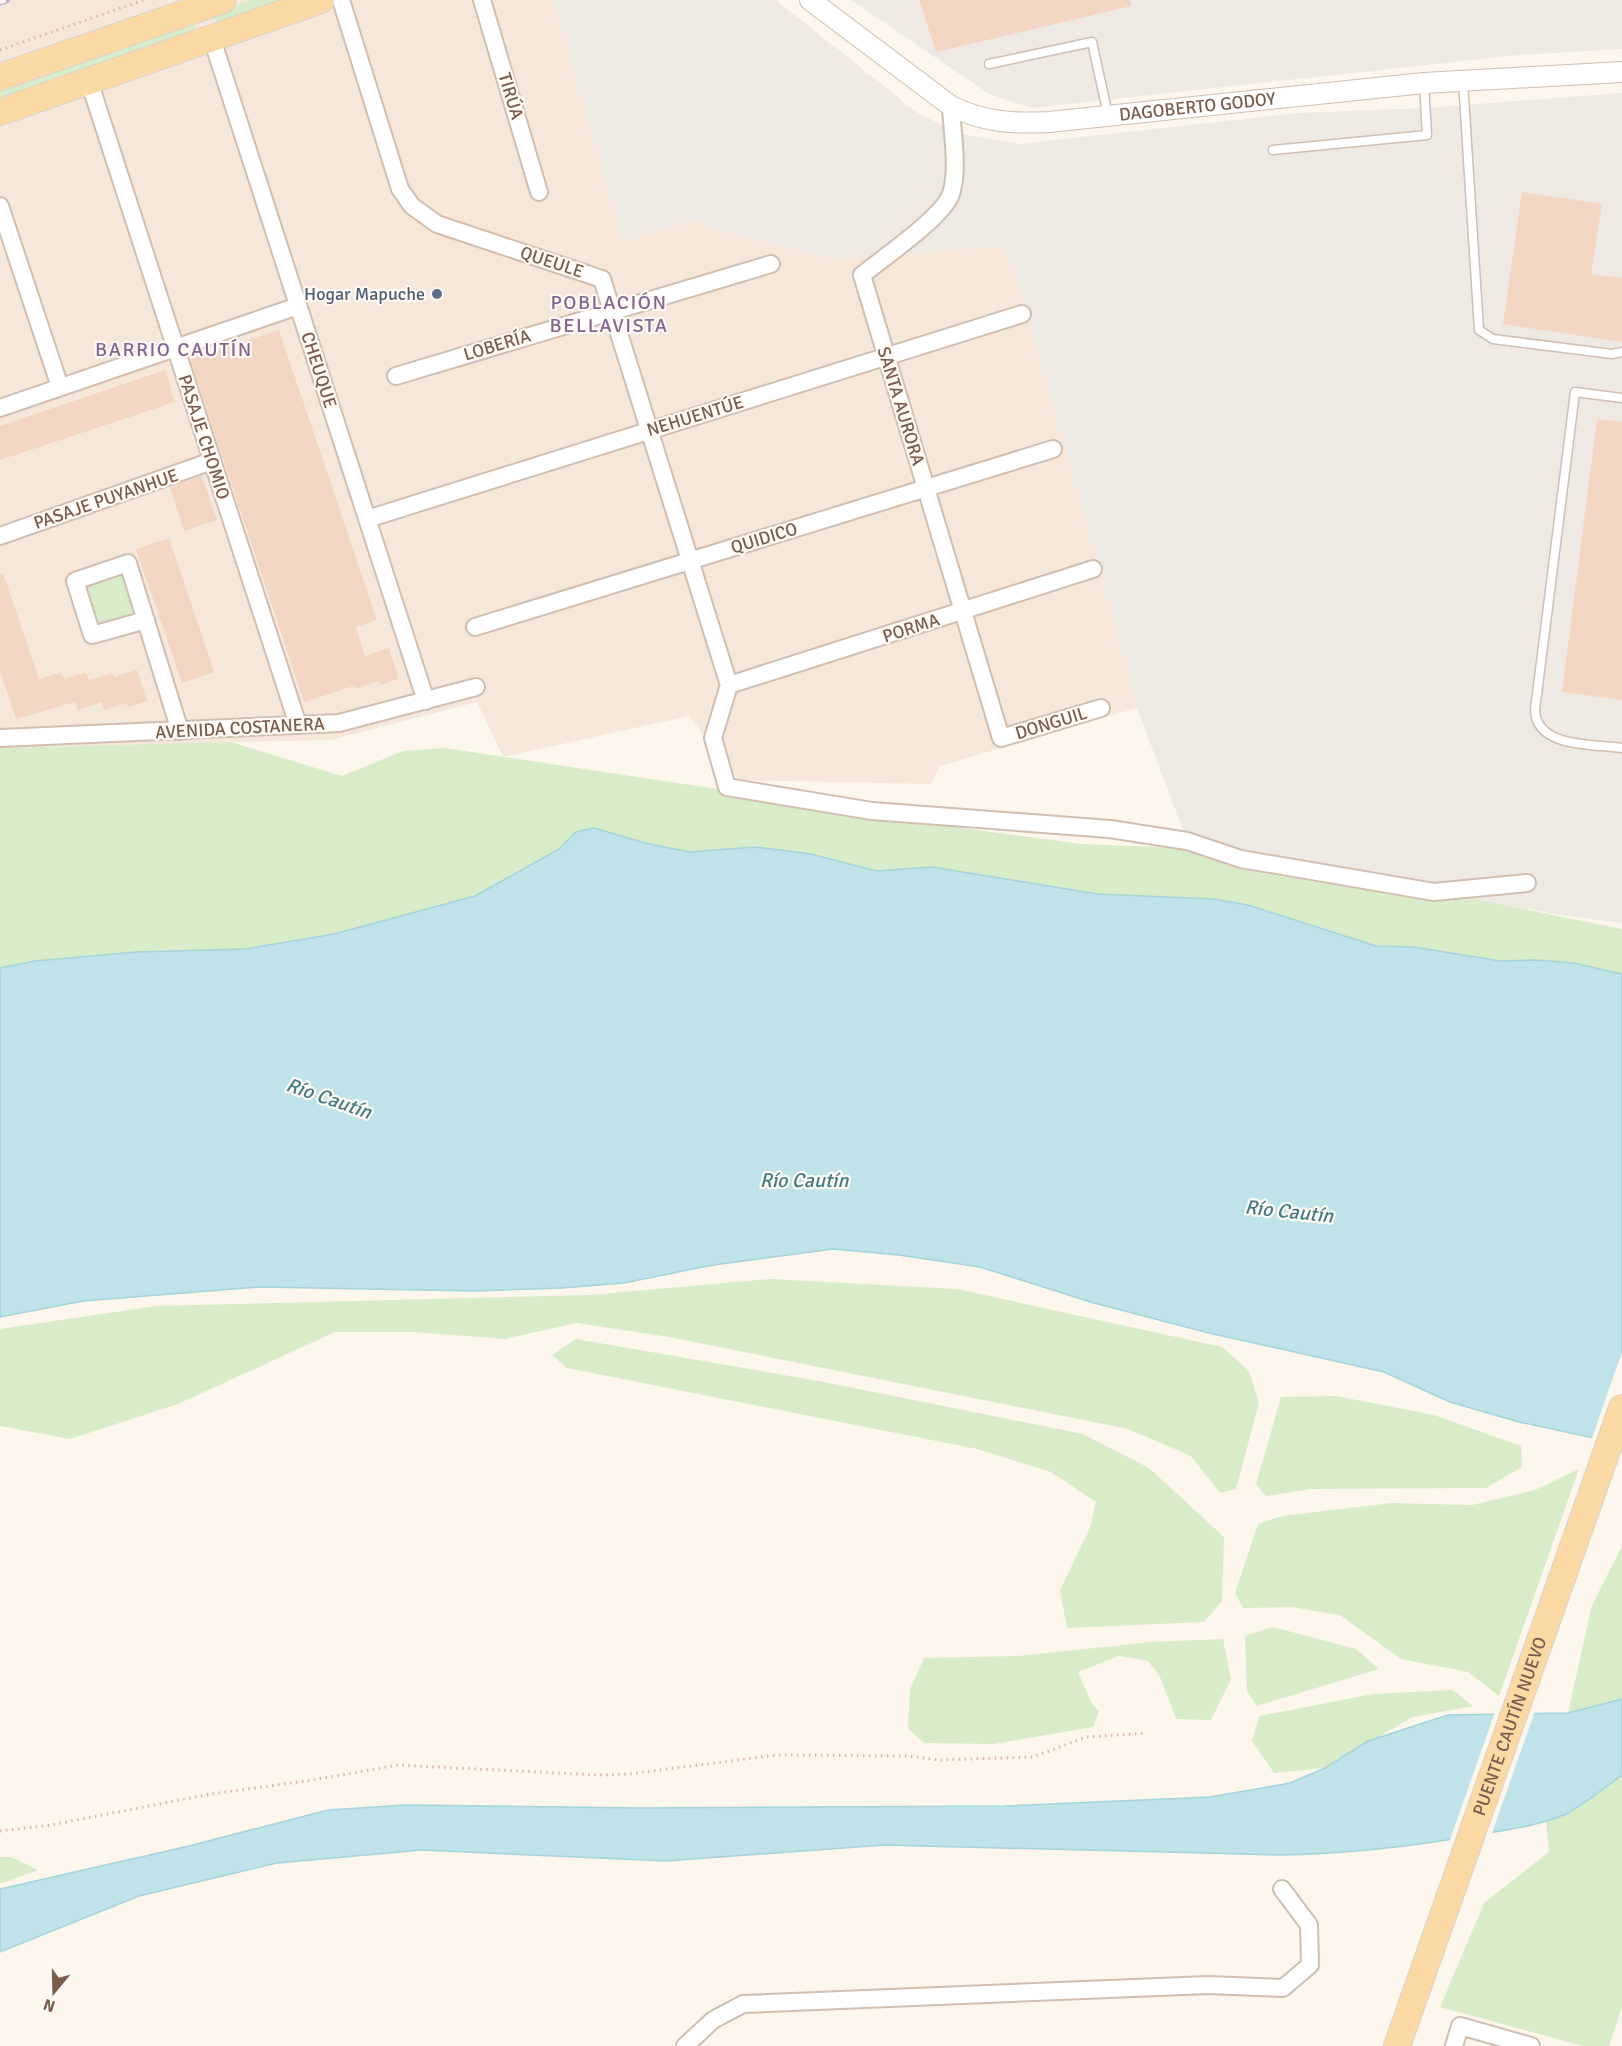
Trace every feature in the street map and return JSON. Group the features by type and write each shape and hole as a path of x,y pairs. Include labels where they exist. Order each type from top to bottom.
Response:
{"main road":[{"path":"0,112 321,0"},
{"path":"0,77 212,4 212,39"},
{"name":"PUENTE CAUTÍN NUEVO","path":"1397,2046 1622,1407"}],"street":[{"name":"QUEULE","path":"341,0 400,189 412,206 437,224 602,279 729,685"},
{"name":"TIRÚA","path":"482,0 539,192"},
{"name":"DAGOBERTO GODOY","path":"810,0 951,106 974,116 1003,123 1048,122 1424,83 1622,72"},
{"name":"CHEUQUE","path":"212,39 426,701"},
{"name":"PASAJE CHOMIO","path":"89,81 298,725"},
{"name":"SANTA AURORA","path":"951,106 954,178 950,196 940,211 862,275 1001,738"},
{"path":"0,206 60,387"},
{"name":"LOBERÍA","path":"396,376 771,264"},
{"path":"0,408 298,306"},
{"name":"NEHUENTÚE","path":"367,519 1022,314"},
{"name":"QUIDICO","path":"475,627 1053,449"},
{"name":"PASAJE PUYANHUE","path":"0,536 212,461"},
{"path":"146,620 92,635 75,580 128,563 146,620 180,730"},
{"name":"PORMA","path":"729,685 1093,569"},
{"path":"729,685 712,738 727,787 872,811 999,819 1132,832 1187,841 1241,859 1434,892 1527,883"},
{"name":"AVENIDA COSTANERA","path":"0,738 339,723 476,687"},
{"name":"DONGUIL","path":"1001,738 1101,708"},
{"path":"685,2046 713,2020 743,2004 1173,1986 1283,1988 1310,1965 1309,1925 1282,1889"},
{"path":"1454,2046 1460,2026 1531,2046"}],"lane":[{"path":"989,64 1092,42 1108,116"},
{"path":"1463,81 1479,330 1493,339 1612,354 1622,352"},
{"path":"1273,150 1427,135 1424,83"},
{"path":"1622,398 1575,392 1535,710 1540,728 1553,737 1622,748"}],"path":[{"path":"0,50 144,0"},
{"path":"0,1831 51,1825 211,1794 313,1780 398,1764 597,1775 629,1774 777,1755 909,1756 939,1760 1033,1757 1086,1737 1148,1733"}],"shaded area":[{"path":"0,0 553,0 622,242 699,220 703,226 833,260 1001,245 1016,278 1137,708 940,766 931,784 739,780 689,716 503,757 477,702 331,740 0,748"},
{"path":"553,0 776,0 919,114 962,134 1019,144 1298,113 1426,108 1622,93 1622,923 1566,916 1434,892 1187,841 1137,708 1016,278 1001,246 833,260 703,226 699,220 622,242"},
{"path":"851,0 1622,0 1622,49 1518,55 1032,108 989,94"}],"green space":[{"path":"252,0 299,0 218,25 214,16 217,12"},
{"path":"195,23 196,32 0,102 0,88"},
{"path":"126,567 140,615 94,630 79,583"},
{"path":"231,742 342,776 403,751 445,748 717,789 757,800 1081,844 1188,848 1260,873 1434,901 1475,899 1622,929 1622,974 1574,963 1535,960 1501,961 1413,947 1376,946 1248,905 1213,899 1098,894 932,867 876,871 811,854 755,847 690,852 645,843 594,828 576,832 559,849 475,896 334,934 245,949 136,952 35,961 0,968 0,748"},
{"path":"771,1279 957,1289 1222,1347 1249,1371 1259,1403 1236,1489 1220,1493 1191,1456 1128,1429 669,1337 577,1323 505,1339 414,1332 335,1332 178,1404 70,1439 0,1426 0,1329 156,1306 589,1295"},
{"path":"576,1339 824,1382 1083,1434 1149,1468 1224,1537 1222,1601 1204,1622 1067,1628 1060,1590 1090,1528 1096,1502 1051,1472 977,1449 567,1368 552,1355"},
{"path":"1336,1396 1434,1415 1521,1446 1522,1467 1486,1488 1311,1489 1266,1496 1256,1484 1281,1397"},
{"path":"1579,1469 1499,1696 1468,1672 1401,1659 1340,1615 1291,1607 1243,1608 1235,1593 1258,1524 1282,1516 1391,1503 1472,1505 1535,1490"},
{"path":"1622,1546 1622,1699 1568,1713 1592,1605"},
{"path":"1273,1627 1356,1649 1379,1669 1257,1706 1247,1692 1245,1636"},
{"path":"1223,1639 1231,1679 1211,1720 1176,1719 1160,1677 1148,1661 1119,1656 1078,1672 1091,1702 1099,1712 1093,1727 994,1744 924,1743 908,1728 910,1689 924,1658 1018,1656 1151,1642"},
{"path":"1453,1690 1473,1706 1413,1717 1325,1768 1274,1773 1252,1741 1259,1716 1373,1694"},
{"path":"1622,1775 1622,2007 1609,2046 1583,2046 1440,2007 1484,1903 1549,1852 1546,1820 1566,1813"},
{"path":"0,1857 11,1857 38,1870 0,1884"}],"water":[{"name":"Río Cautín","path":"594,828 645,843 690,852 755,847 811,854 876,871 932,867 1098,894 1213,899 1248,905 1376,946 1413,947 1501,961 1535,960 1574,963 1622,974 1622,1444 1519,1422 1450,1402 1384,1372 1209,1333 1094,1303 980,1267 899,1255 833,1249 713,1265 624,1283 474,1291 260,1287 83,1301 0,1317 0,968 35,961 136,952 245,949 334,934 475,896 559,849 576,832"},
{"path":"1622,1699 1622,1775 1566,1814 1522,1827 1452,1839 1352,1851 1277,1855 884,1845 666,1861 422,1850 277,1863 139,1896 0,1952 0,1889 189,1846 328,1810 405,1805 639,1808 1004,1806 1210,1797 1290,1783 1325,1768 1368,1741 1448,1715 1568,1713"}],"pier":[{"path":"1622,1352 1622,1447 1591,1441"},
{"path":"1535,1711 1491,1836 1449,1843 1495,1712"}],"building":[{"path":"919,0 1130,0 1131,6 936,52"},
{"path":"1522,192 1602,204 1591,274 1622,278 1622,342 1503,324"},
{"path":"279,330 377,620 356,627 365,656 389,648 399,679 380,685 379,681 355,689 354,686 304,702 190,359"},
{"path":"165,370 175,402 0,460 0,426"},
{"path":"1597,419 1622,422 1622,700 1562,692"},
{"path":"202,476 217,520 184,531 170,487"},
{"path":"169,538 214,672 182,683 136,549"},
{"path":"0,573 3,573 39,679 61,672 64,679 86,672 89,680 113,673 114,677 137,670 147,701 128,707 127,703 104,710 102,702 78,710 75,702 16,719 0,671"}],"railway":[{"path":"0,2 6,0"}],"place":[{"name":"Hogar Mapuche","path":"437,294"}],"district":[{"name":"POBLACIÓN BELLAVISTA","path":"609,314"},
{"name":"BARRIO CAUTÍN","path":"174,349"}]}
